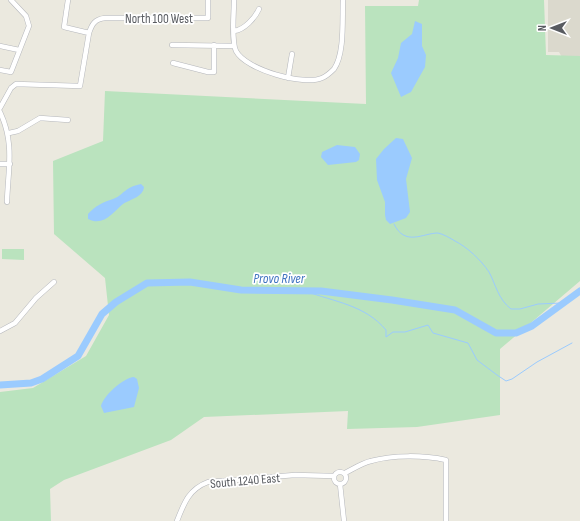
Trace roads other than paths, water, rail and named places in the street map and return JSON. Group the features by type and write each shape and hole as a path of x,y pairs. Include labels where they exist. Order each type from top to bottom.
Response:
{"street":[{"path":"0,70 11,72 27,31 28,21 22,10 11,0"},
{"path":"0,108 11,88 16,84 26,83 80,86 89,33 64,27 68,0"},
{"name":"North 100 West","path":"89,33 95,21 101,19 208,18 208,0"},
{"path":"234,0 234,46 239,56 246,62 288,78 322,79 334,69 340,57 343,0"},
{"path":"234,31 238,30 255,17 259,9"},
{"path":"172,45 234,46"},
{"path":"173,63 208,72 214,71 214,45"},
{"path":"0,46 19,50"},
{"path":"288,78 292,54"},
{"path":"0,112 9,133 10,164 7,202"},
{"path":"9,133 18,131 40,118 68,120"},
{"path":"0,164 10,164"},
{"path":"0,331 15,323 36,298 54,282"},
{"path":"344,521 340,484 336,482 334,476 338,472 345,473 369,461 436,457 446,460 446,521"},
{"path":"340,484 346,480 345,473"},
{"name":"South 1240 East","path":"177,521 187,497 199,485 208,482 295,475 334,476"}],"water":[{"path":"415,21 422,24 422,46 426,55 425,67 411,92 401,97 391,73 398,58 401,43 412,34"},
{"path":"396,138 403,139 412,158 406,179 410,212 406,218 390,224 386,220 385,202 377,180 376,159"},
{"path":"337,145 355,147 360,154 359,160 356,162 328,165 321,157 322,152"},
{"path":"141,184 144,187 141,193 123,204 108,218 99,221 88,219 88,214 96,207 116,198 127,189"},
{"path":"134,377 137,379 139,388 134,407 104,413 101,406 110,392 125,380"}],"waterway":[{"path":"394,224 398,231 409,237 438,233 442,234 474,254 486,267 500,296 511,309 520,309 538,304 562,303"},
{"name":"Provo River","path":"0,385 31,383 42,379 78,356 102,314 116,302 147,283 190,282 241,290 321,291 392,300 455,310 496,333 516,333 532,326 580,291"},
{"path":"305,291 349,305 369,315 386,330 386,337 393,332 405,332 428,325 433,333 468,343 477,360 506,381 512,379 537,362 572,343"}]}
